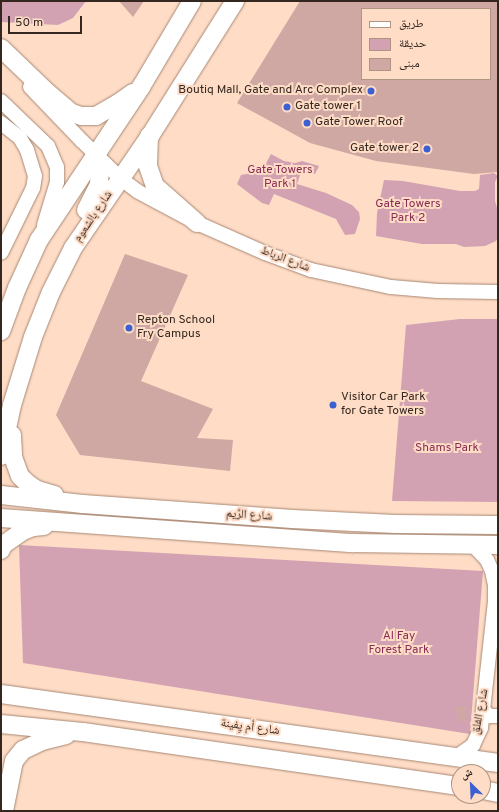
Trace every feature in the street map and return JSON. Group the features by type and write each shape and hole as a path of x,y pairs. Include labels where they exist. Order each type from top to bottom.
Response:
{"main road":[{"path":"1,332 17,288 39,240 141,86 192,1"},
{"name":"شارع بالشعوم","path":"1,456 12,405 33,337 51,292 73,248 150,136 235,1"},
{"path":"1,48 49,94 72,113 81,116 96,116 141,86"},
{"path":"150,136 148,166 155,186 197,223"},
{"path":"33,337 36,308 45,280 96,190 100,169 97,154"},
{"path":"12,405 12,457 20,476 27,484 37,490 83,504"},
{"name":"شارع الرِّيم","path":"1,495 83,504 292,519 395,524 498,525"},
{"name":"شارع الرِّيم","path":"1,518 143,527 246,537 345,543 498,545"},
{"path":"1,550 3,545 18,534 33,527 82,524"},
{"name":"شارع أم يِفينة","path":"1,694 498,763"},
{"path":"1,724 83,732 451,785"},
{"path":"3,811 14,762 22,750 42,741 83,732"},
{"path":"1,802 3,811"}],"street":[{"name":"شارع الرباط","path":"1,54 49,107 120,178 137,191 197,223 265,253 311,270 391,287 438,291 498,292"},
{"path":"1,101 48,146 57,167 57,182 54,198 39,240"},
{"path":"1,123 20,138 27,150 35,176 33,188 1,252"},
{"name":"شارع الفلق","path":"456,757 476,740 481,728 497,601 492,571 487,560 473,545"},
{"path":"484,711 490,716 498,716"}],"green space":[{"path":"1,1 86,1 73,18 58,25 1,22"},
{"name":"Gate Towers Park 1","path":"271,154 284,161 295,163 302,161 319,166 315,174 302,169 297,184 326,193 352,205 359,212 360,219 355,234 345,235 336,219 274,194 269,205 262,203 237,184 241,175 257,172 264,167"},
{"name":"Gate Towers Park 2","path":"494,173 498,176 495,182 495,201 498,211 498,237 496,241 485,246 464,247 456,244 422,244 376,236 377,213 384,180 403,181 460,191 475,191 479,189 480,175"},
{"name":"Shams Park","path":"460,319 498,319 498,502 392,501 406,325"},
{"name":"Al Fay Forest Park","path":"19,545 483,571 470,734 23,663"}],"building":[{"path":"119,1 144,1 133,17"},
{"name":"Boutiq Mall, Gate and Arc Complex","path":"300,1 498,1 498,172 474,174 376,161 310,143 237,103"},
{"name":"Repton School Fry Campus","path":"125,254 188,275 141,381 213,409 197,438 233,440 230,471 80,455 56,415"},
{"path":"466,706 467,721 458,721 456,707"}],"place":[{"name":"Boutiq Mall, Gate and Arc Complex","path":"371,91"},
{"name":"Gate tower 1","path":"287,107"},
{"name":"Gate Tower Roof","path":"307,123"},
{"name":"Gate tower 2","path":"427,149"},
{"name":"Repton School Fry Campus","path":"129,328"},
{"name":"Visitor Car Park for Gate Towers","path":"333,405"}]}
